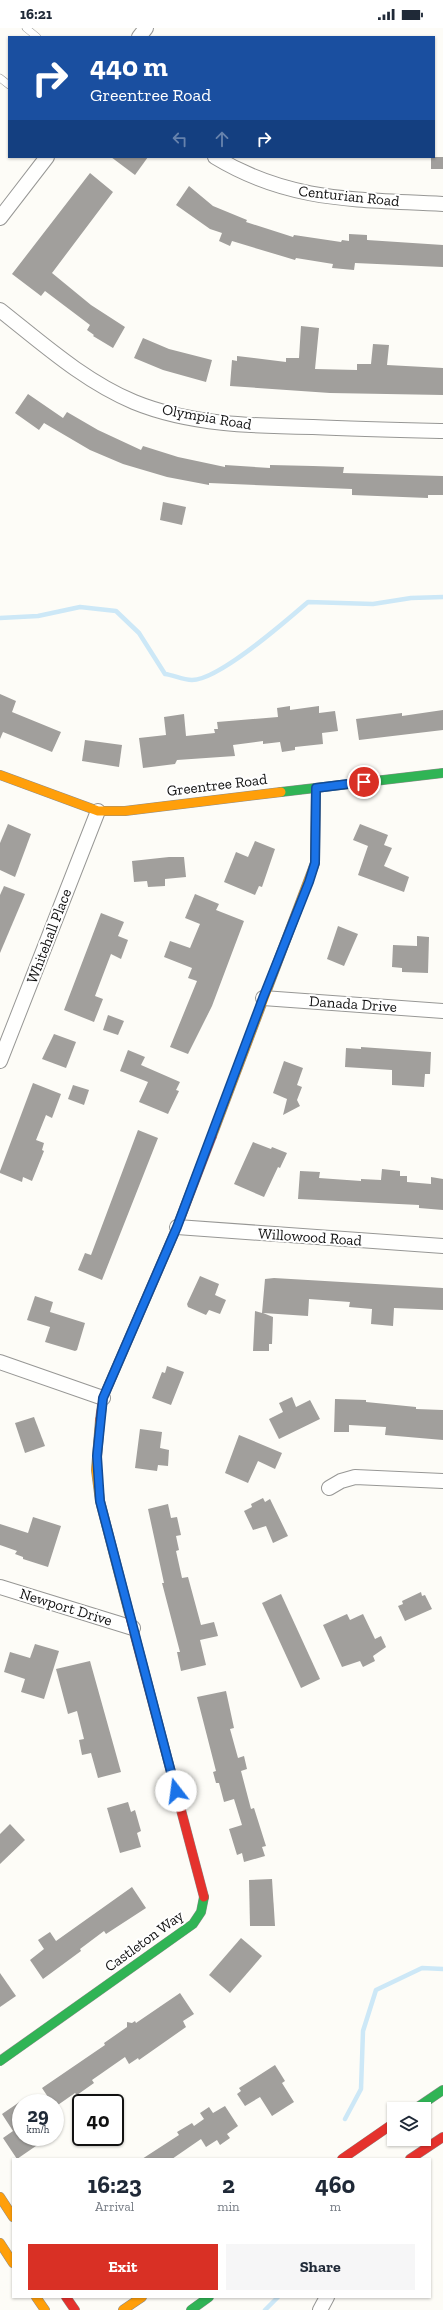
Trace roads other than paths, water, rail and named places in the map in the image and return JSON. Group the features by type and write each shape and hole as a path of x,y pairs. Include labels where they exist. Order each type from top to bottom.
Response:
{"street":[{"path":"140,36 146,28"},
{"path":"0,218 46,158"},
{"name":"Centurian Road","path":"217,158 232,167 270,184 298,193 332,198 443,204"},
{"name":"Olympia Road","path":"0,310 80,373 136,402 161,410 191,417 262,426 443,432"},
{"name":"Greentree Road","path":"0,775 98,811 125,810 443,773"},
{"name":"Castleton Way","path":"0,2061 193,1924 202,1912 205,1902 204,1891 100,1501 97,1456 103,1398 177,1227 315,863 316,788"},
{"name":"Whitehall Place","path":"0,1061 98,811"},
{"name":"Danada Drive","path":"263,998 443,1010"},
{"name":"Willowood Road","path":"177,1227 443,1246"},
{"path":"0,1362 103,1398"},
{"path":"329,1488 341,1481 355,1477 443,1481"},
{"name":"Newport Drive","path":"0,1587 133,1628"},
{"path":"425,2102 443,2090"},
{"path":"343,2158 387,2129"},
{"path":"412,2158 443,2137"},
{"path":"0,2197 12,2215"},
{"path":"0,2243 12,2261"},
{"path":"37,2298 45,2310"},
{"path":"67,2298 75,2310"},
{"path":"123,2310 141,2298"},
{"path":"191,2310 208,2298"},
{"path":"320,2310 326,2298"}],"lane":[{"path":"26,28 35,36"},
{"path":"0,78 8,84"}],"waterway":[{"path":"0,618 38,616 80,607 116,611 139,633 165,674 192,680 204,677 235,660 269,635 308,602 373,604 411,598 443,597"},
{"path":"345,2119 361,2089 363,2031 376,1990 422,1968 443,1969"},
{"path":"265,2310 277,2298"}]}
